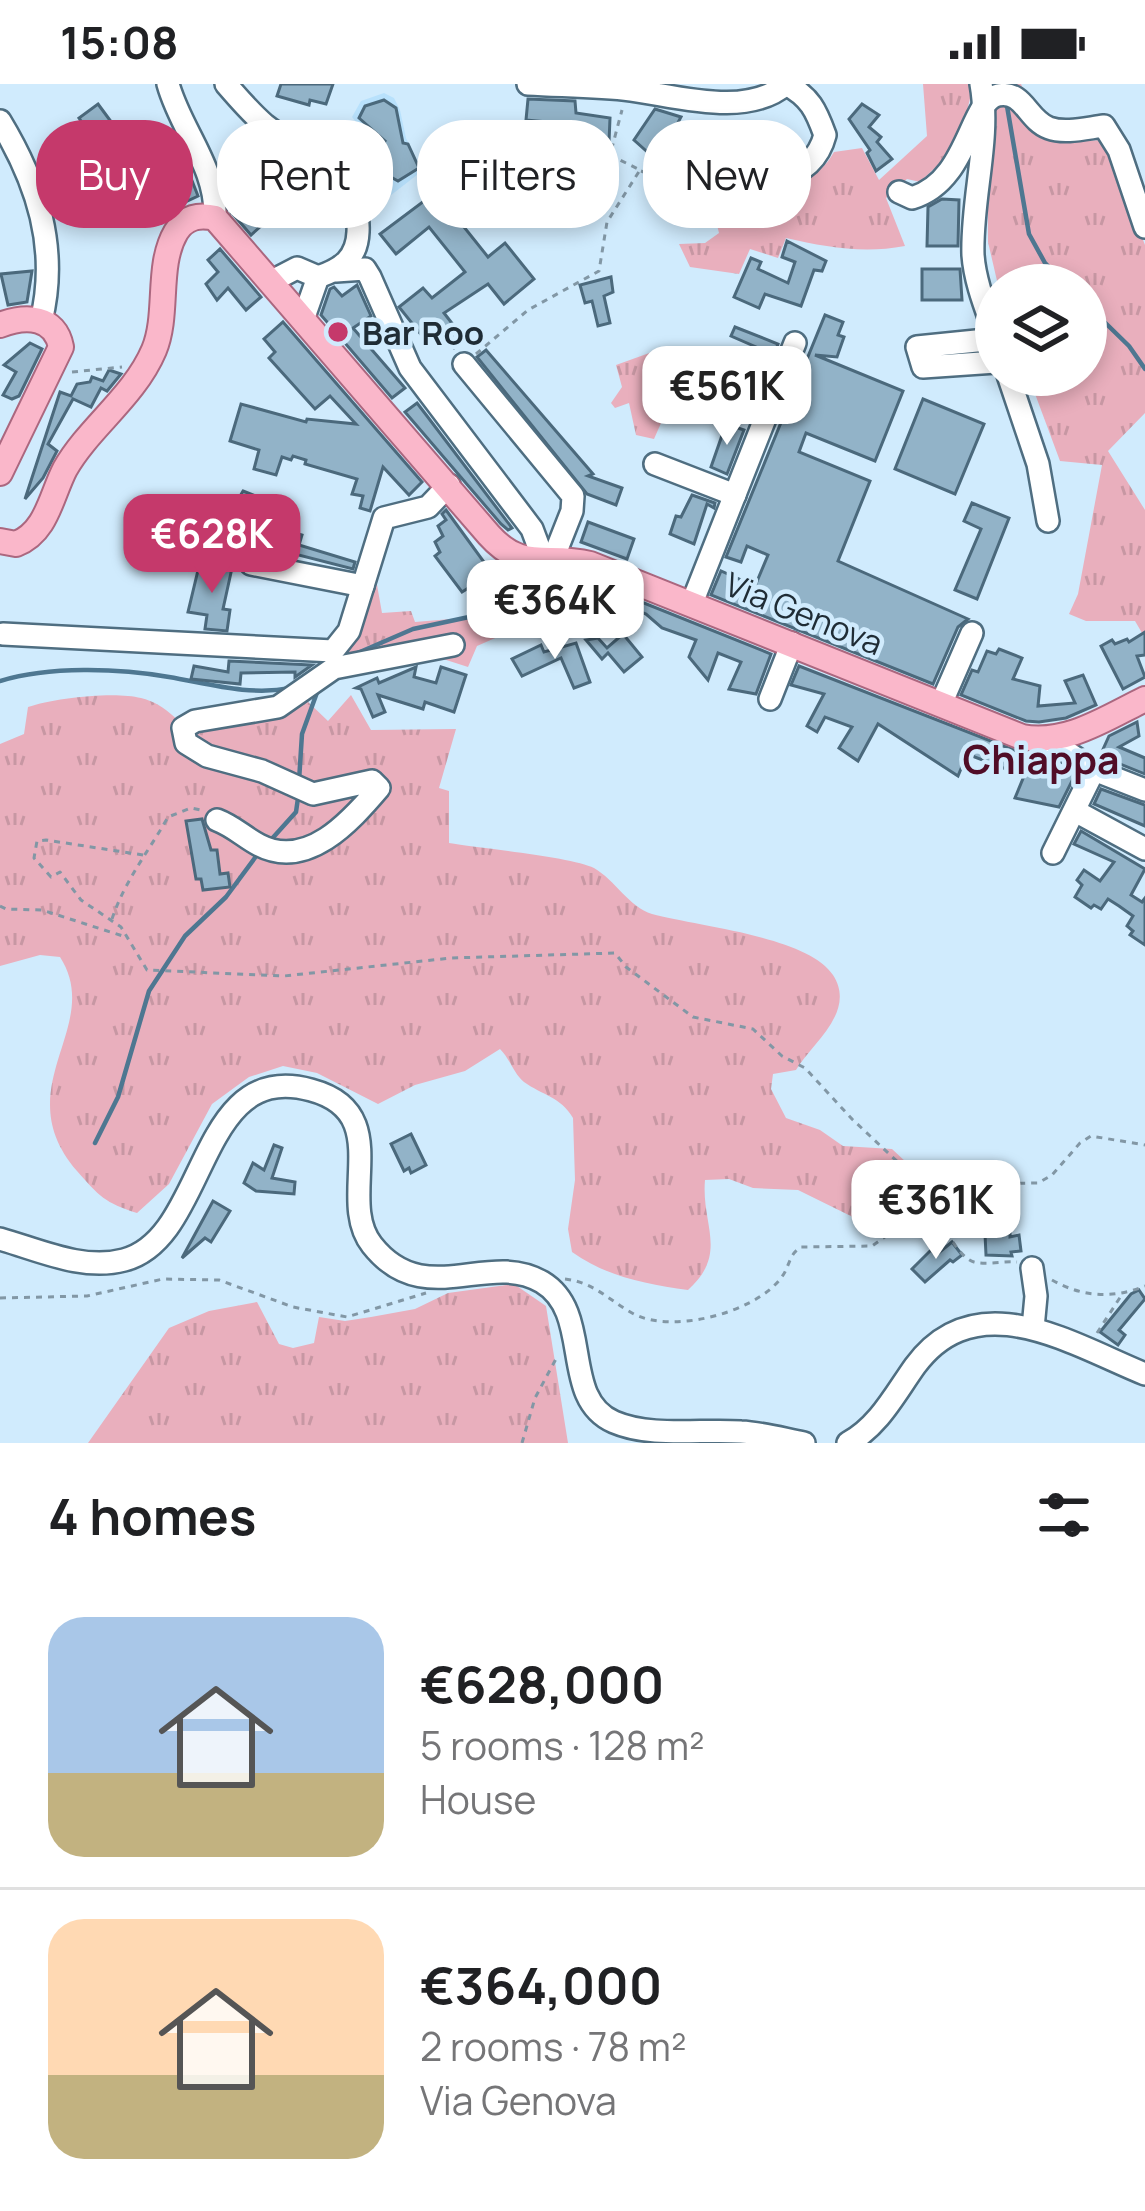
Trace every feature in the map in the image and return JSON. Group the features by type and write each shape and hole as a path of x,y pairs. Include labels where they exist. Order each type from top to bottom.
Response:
{"main road":[{"path":"0,541 16,544 34,534 71,460 105,422 154,351 175,234 194,217 215,218"},
{"name":"Via Genova","path":"215,218 505,551 523,560 590,564 1022,737 1049,740"},
{"path":"0,325 18,318 41,321 61,339 59,357 0,473"},
{"path":"1049,740 1078,732 1145,699"}],"street":[{"path":"168,84 208,167 215,218"},
{"path":"226,84 263,123 319,159 347,188 356,210 358,237 353,254 327,274 304,317"},
{"path":"528,84 629,89 725,101 761,98 786,84 807,95 825,135 811,159"},
{"path":"982,94 990,98 1012,95 1025,106 1028,116 1057,130 1104,126 1119,150 1145,227"},
{"path":"899,192 912,198 923,195 962,157 982,94"},
{"path":"975,264 982,94"},
{"path":"0,121 31,176 39,202 46,300 41,321"},
{"path":"272,281 297,268 327,274 358,268 370,277 416,377 532,529 549,560"},
{"path":"975,340 916,347 923,367 975,363"},
{"path":"692,603 795,343"},
{"path":"464,364 573,496 572,511 549,560"},
{"path":"1015,396 1038,464 1048,521"},
{"path":"655,464 735,495"},
{"path":"217,820 260,846 306,851 378,790 372,782 313,794 262,771 207,756 190,747 182,736 183,728 194,721 278,707 334,661 349,631 384,518 428,507 449,485"},
{"path":"251,565 363,586"},
{"path":"941,704 972,633"},
{"path":"3,634 334,661 453,645"},
{"path":"770,699 792,644"},
{"path":"1049,740 1094,770 1145,790"},
{"path":"1053,853 1094,770"},
{"path":"1077,812 1145,849"},
{"path":"0,1239 84,1263 134,1256 170,1225 225,1120 238,1105 270,1090 304,1088 337,1101 352,1119 362,1156 360,1214 375,1249 406,1271 455,1280 506,1270 547,1285 563,1306 575,1336 586,1395 601,1414 616,1423 646,1429 749,1432 804,1443"},
{"path":"1032,1268 1033,1328"},
{"path":"848,1443 883,1413 919,1360 949,1336 982,1324 1033,1328 1145,1374"}],"path":[{"path":"628,97 610,152 643,171"},
{"path":"464,364 528,310 599,271 607,222 640,170"},
{"path":"67,374 98,368 141,372"},
{"path":"111,920 142,855 154,846 171,815 201,810 213,813 217,820"},
{"path":"142,855 88,844 37,841 34,858 51,877 58,871 81,901 111,920 147,970 258,976 451,958 615,953 626,967 693,1017 753,1029 782,1056 806,1068 936,1198 944,1231 967,1258 1018,1262 1090,1295 1122,1294 1145,1286"},
{"path":"0,906 42,910 127,938"},
{"path":"936,1198 982,1184 1038,1184 1091,1136 1145,1145"},
{"path":"547,1285 568,1279 584,1283 634,1315 653,1321 705,1319 760,1296 782,1277 792,1253 801,1247 872,1246 902,1225 938,1211"},
{"path":"0,1298 87,1296 163,1279 219,1280 293,1306 347,1317 410,1300 455,1280"},
{"path":"1086,1350 1122,1294"},
{"path":"522,1443 548,1370 575,1336"}],"shaded area":[{"path":"384,93 394,98 400,110 417,175 393,194 393,120 354,120 361,101"}],"green space":[{"path":"923,84 971,84 958,146 920,182 907,179 886,198 905,246 845,248 786,238 778,258 750,249 739,274 690,267 679,244 705,243 719,233 718,228 811,228 811,176 834,152 862,148 879,180 927,136"},
{"path":"987,84 1021,84 1052,125 1058,142 1104,140 1145,245 1145,413 1108,451 1145,510 1145,638 1135,621 1086,621 1069,614 1078,594 1102,465 1060,461 1036,396 1107,396 1107,264 993,264 988,242"},
{"path":"666,347 680,380 654,439 636,435 629,403 615,408 611,403 622,387 616,365"},
{"path":"374,568 382,613 411,611 415,622 463,618 502,605 533,587 535,603 497,622 502,635 477,646 468,667 440,658 464,646 455,633 350,657 347,653"},
{"path":"116,695 150,701 174,716 198,745 190,731 304,698 328,721 351,695 371,730 456,729 439,788 449,791 449,843 583,864 602,873 636,906 652,914 749,934 820,962 839,989 836,1014 796,1070 773,1074 771,1089 786,1118 820,1130 843,1146 892,1149 935,1189 871,1226 798,1190 705,1180 710,1251 700,1276 688,1290 627,1278 572,1252 568,1229 575,1180 573,1118 557,1101 524,1082 500,1049 465,1071 415,1085 378,1104 317,1073 283,1066 249,1077 212,1104 169,1184 137,1213 97,1193 57,1141 50,1112 52,1085 72,1008 71,983 60,957 40,955 0,966 0,744 24,734 28,707 68,698"},
{"path":"514,1284 546,1306 568,1443 88,1443 169,1328 209,1311 257,1302 279,1344 293,1348 314,1343 319,1317 345,1321 371,1317 415,1309 448,1293"}],"building":[{"path":"281,84 333,84 326,104 310,100 309,105 277,96"},
{"path":"528,99 575,101 576,113 610,118 610,120 526,120"},
{"path":"384,100 396,108 403,143 417,164 417,169 398,181 393,178 393,120 361,120 365,106"},
{"path":"98,104 110,120 80,120"},
{"path":"862,104 879,115 869,127 881,137 877,142 892,159 876,171 867,153 870,150 849,119"},
{"path":"655,109 681,117 679,120 648,120"},
{"path":"643,127 643,148 634,140"},
{"path":"942,199 959,200 958,246 927,246 928,207"},
{"path":"417,206 417,228 428,228 396,254 380,234"},
{"path":"430,228 465,228 488,257 505,243 534,279 504,304 488,284 444,313 465,340 454,348 436,328 423,337 399,307 423,288 432,298 465,272"},
{"path":"787,241 826,261 822,271 814,270 801,306 765,294 759,308 734,297 751,258 761,262 758,269 788,283 795,262 782,257"},
{"path":"220,249 261,297 246,310 228,288 217,300 206,284 218,272 208,260"},
{"path":"922,269 960,269 962,300 922,300"},
{"path":"32,271 27,302 8,305 1,274"},
{"path":"611,277 613,292 604,296 610,323 598,326 592,301 585,303 580,285"},
{"path":"357,285 371,316 353,328 405,388 392,398 321,315 330,289 334,287 342,296"},
{"path":"825,315 843,322 838,335 844,337 837,357 815,355 903,391 875,461 806,433 799,452 870,481 838,561 968,619 958,627 933,684 711,595 721,571 755,586 768,555 747,546 741,562 726,557"},
{"path":"283,322 422,482 409,495 383,467 370,511 360,508 363,496 352,494 357,479 293,456 291,460 282,457 276,475 254,469 259,450 230,441 241,404 306,422 356,424 330,396 315,409 269,358 275,352 264,339"},
{"path":"735,327 778,344 759,392 740,382 756,347 731,336"},
{"path":"30,343 42,349 19,396 12,399 3,395 16,372 4,365"},
{"path":"486,350 593,474 588,476 622,488 616,505 587,494 477,357"},
{"path":"109,370 121,374 107,391 101,388 91,407 73,399 48,444 57,451 25,499 60,392 71,396 77,384 90,382 92,377 103,381"},
{"path":"923,399 984,424 955,494 895,469"},
{"path":"417,403 512,528 501,524 405,412"},
{"path":"726,424 744,430 727,474 711,467"},
{"path":"243,491 274,503 264,525 228,517"},
{"path":"692,495 715,503 714,508 707,504 694,544 670,534 676,516 681,517"},
{"path":"972,503 1009,518 977,599 955,590 981,529 964,521"},
{"path":"446,510 492,573 462,592 435,556 440,552 435,542 443,536 438,526 446,520 442,514"},
{"path":"588,522 634,539 627,559 581,542"},
{"path":"285,530 302,535 299,545 355,562 353,569 279,550"},
{"path":"200,562 232,568 223,609 230,610 227,631 205,629 207,615 188,612"},
{"path":"624,595 771,654 756,694 729,689 741,662 718,653 708,680 689,657 696,640 662,628 646,614 626,606"},
{"path":"1145,632 1145,655 1137,656 1145,677 1123,689 1101,646 1112,640 1115,644 1129,642"},
{"path":"623,634 642,657 624,672 608,653 602,659 586,640 598,638 607,648"},
{"path":"576,643 590,682 574,688 561,658 522,676 512,659 541,645 544,652"},
{"path":"999,649 1022,658 1013,679 1040,686 1038,706 1075,703 1065,681 1083,675 1096,705 1066,718 1039,722 961,695 987,651 996,654"},
{"path":"229,661 312,665 295,677 295,672 241,673 240,684 191,679 194,666 228,672"},
{"path":"799,666 1075,775 1059,807 1015,798 1024,776 967,754 958,776 878,724 858,761 839,748 852,727 825,717 817,732 807,726 824,694 791,685"},
{"path":"416,667 414,677 436,683 441,667 466,675 454,712 425,702 423,709 378,695 385,712 373,717 361,689 356,688"},
{"path":"1137,722 1139,736 1119,747 1145,758 1145,774 1100,756 1109,736"},
{"path":"1101,789 1145,805 1145,826 1094,804"},
{"path":"202,819 211,850 217,850 220,874 228,873 230,887 203,890 201,879 196,879 186,821"},
{"path":"1081,831 1145,869 1131,895 1142,902 1145,898 1145,945 1130,935 1133,931 1127,926 1133,916 1119,906 1108,899 1101,909 1091,908 1075,897 1084,870 1100,881 1114,862 1074,844"},
{"path":"411,1134 426,1165 411,1173 409,1168 404,1171 391,1144"},
{"path":"274,1145 282,1148 272,1178 295,1182 294,1194 256,1191 244,1183 253,1163 264,1170"},
{"path":"213,1201 230,1211 211,1242 205,1238 182,1258"},
{"path":"1010,1227 1010,1237 1019,1235 1021,1251 1011,1252 1012,1256 986,1255 985,1234"},
{"path":"952,1242 962,1255 925,1282 912,1269 931,1250 936,1255"},
{"path":"1139,1290 1145,1299 1119,1330 1125,1335 1118,1345 1100,1332"}],"waterway":[{"path":"1007,106 1029,234 1046,264"},
{"path":"1107,325 1145,369"},
{"path":"353,655 413,629 483,614 561,578 583,577"},
{"path":"0,681 40,673 106,670 245,690 291,688"},
{"path":"299,781 302,734 319,687"},
{"path":"269,842 296,812 298,798"},
{"path":"95,1143 118,1097 149,991 185,936 226,897 257,855"}],"place":[{"name":"Bar Roo","path":"338,332"}],"district":[{"name":"Chiappa","path":"1041,759"}]}
